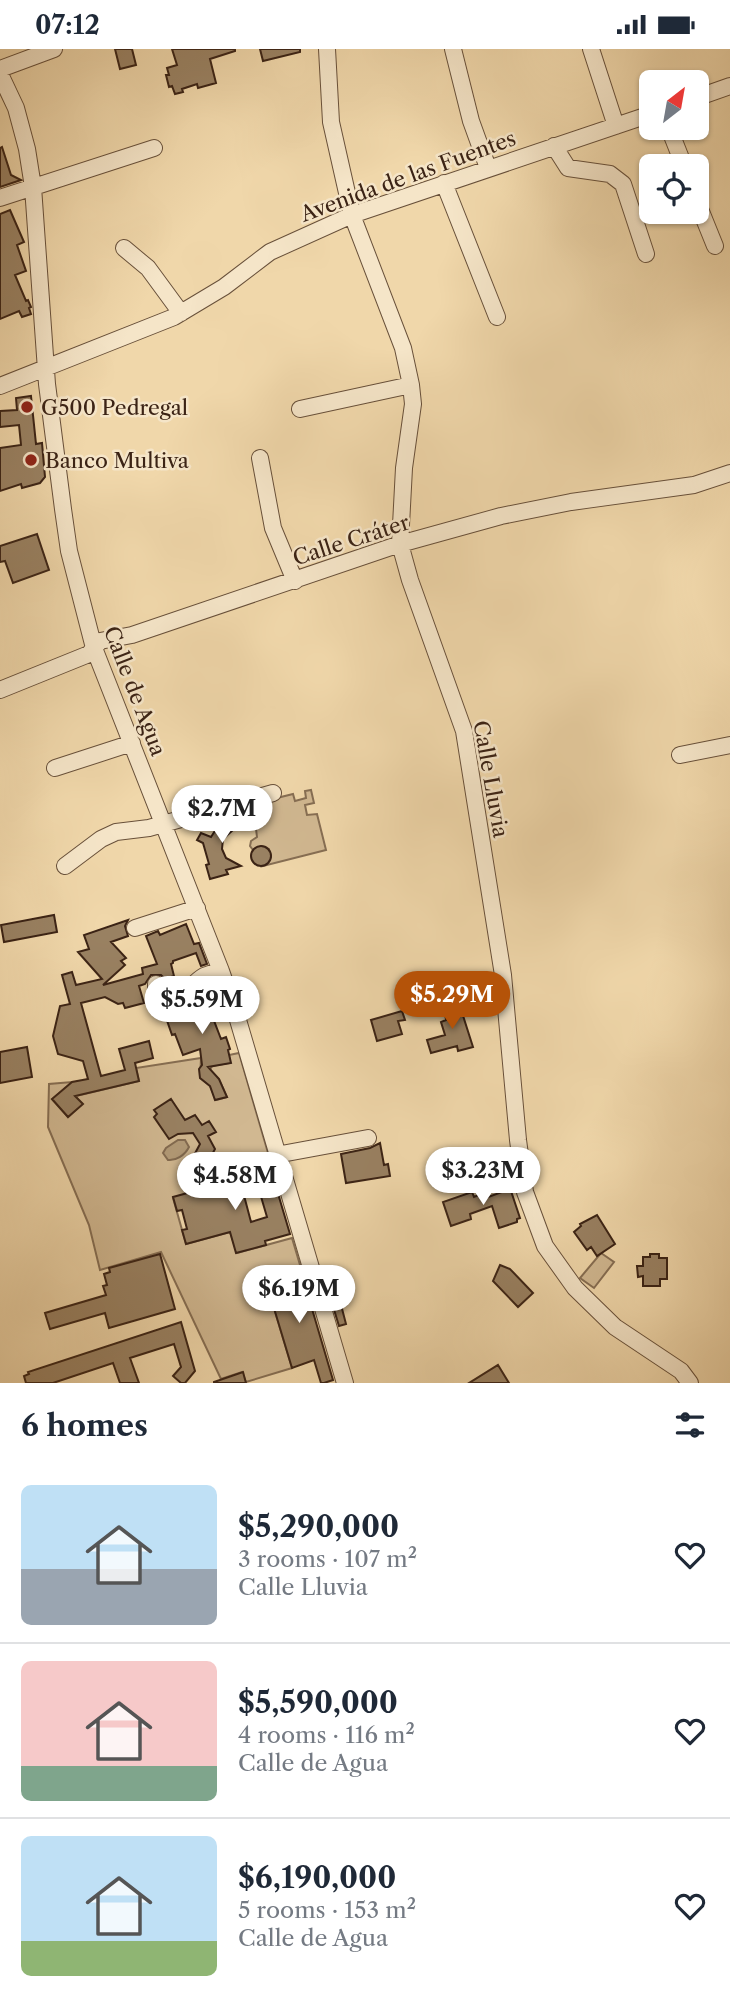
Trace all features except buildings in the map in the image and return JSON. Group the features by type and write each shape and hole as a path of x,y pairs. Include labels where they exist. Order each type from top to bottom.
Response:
{"street":[{"path":"0,71 54,49"},
{"name":"Calle Lluvia","path":"327,49 331,122 352,215 403,348 411,385 413,404 404,468 400,544 410,580 464,731 503,975 525,1192 538,1230 554,1261 575,1288 615,1327 681,1371 690,1383"},
{"path":"453,49 471,121 488,168"},
{"path":"591,49 616,126"},
{"name":"Calle de Agua","path":"0,71 21,121 33,187 46,367 69,551 94,648 197,908 238,1020 345,1383"},
{"path":"709,93 730,86"},
{"name":"Avenida de las Fuentes","path":"0,386 181,313 224,288 270,252 352,215 639,118"},
{"path":"554,146 568,168 610,174 623,184 646,254"},
{"path":"0,198 154,148"},
{"path":"443,183 497,317"},
{"path":"706,224 715,246"},
{"path":"124,248 148,268 181,313"},
{"path":"300,409 411,385"},
{"path":"260,458 273,528 295,581"},
{"path":"728,474 730,491"},
{"name":"Calle Cráter","path":"0,690 89,654 100,642 132,635 400,544 501,516 571,502 694,485 728,474"},
{"path":"55,768 132,743"},
{"path":"680,755 730,745"},
{"path":"65,866 108,835 124,830 149,828 273,793"},
{"path":"135,927 197,908"},
{"path":"156,984 156,991 163,998 177,997 188,992 201,977 221,971"},
{"path":"276,1155 368,1138"}],"shaded area":[{"path":"311,790 314,803 305,805 307,815 317,814 326,850 263,866 271,857 269,849 261,846 253,850 250,846 251,841 257,837 256,829 251,825 258,810 269,808 269,800 293,794 295,801 306,798 305,791"},
{"path":"239,1053 273,1170 173,1198 186,1244 230,1232 237,1253 292,1238 303,1275 267,1285 292,1368 246,1382 242,1372 221,1379 161,1252 100,1270 89,1225 48,1127 49,1084 72,1082 76,1096 139,1081 136,1068 201,1058 200,1078 210,1086 216,1100 227,1097 219,1079 210,1070 212,1066 230,1063 229,1055","holes":["67,1087 82,1104 68,1117 52,1099"]},
{"path":"178,1140 185,1140 189,1147 180,1157 168,1160 163,1153"},
{"path":"601,1253 614,1262 594,1288 580,1278"}],"place":[{"name":"G500 Pedregal","path":"27,407"},
{"name":"Banco Multiva","path":"31,460"}]}
